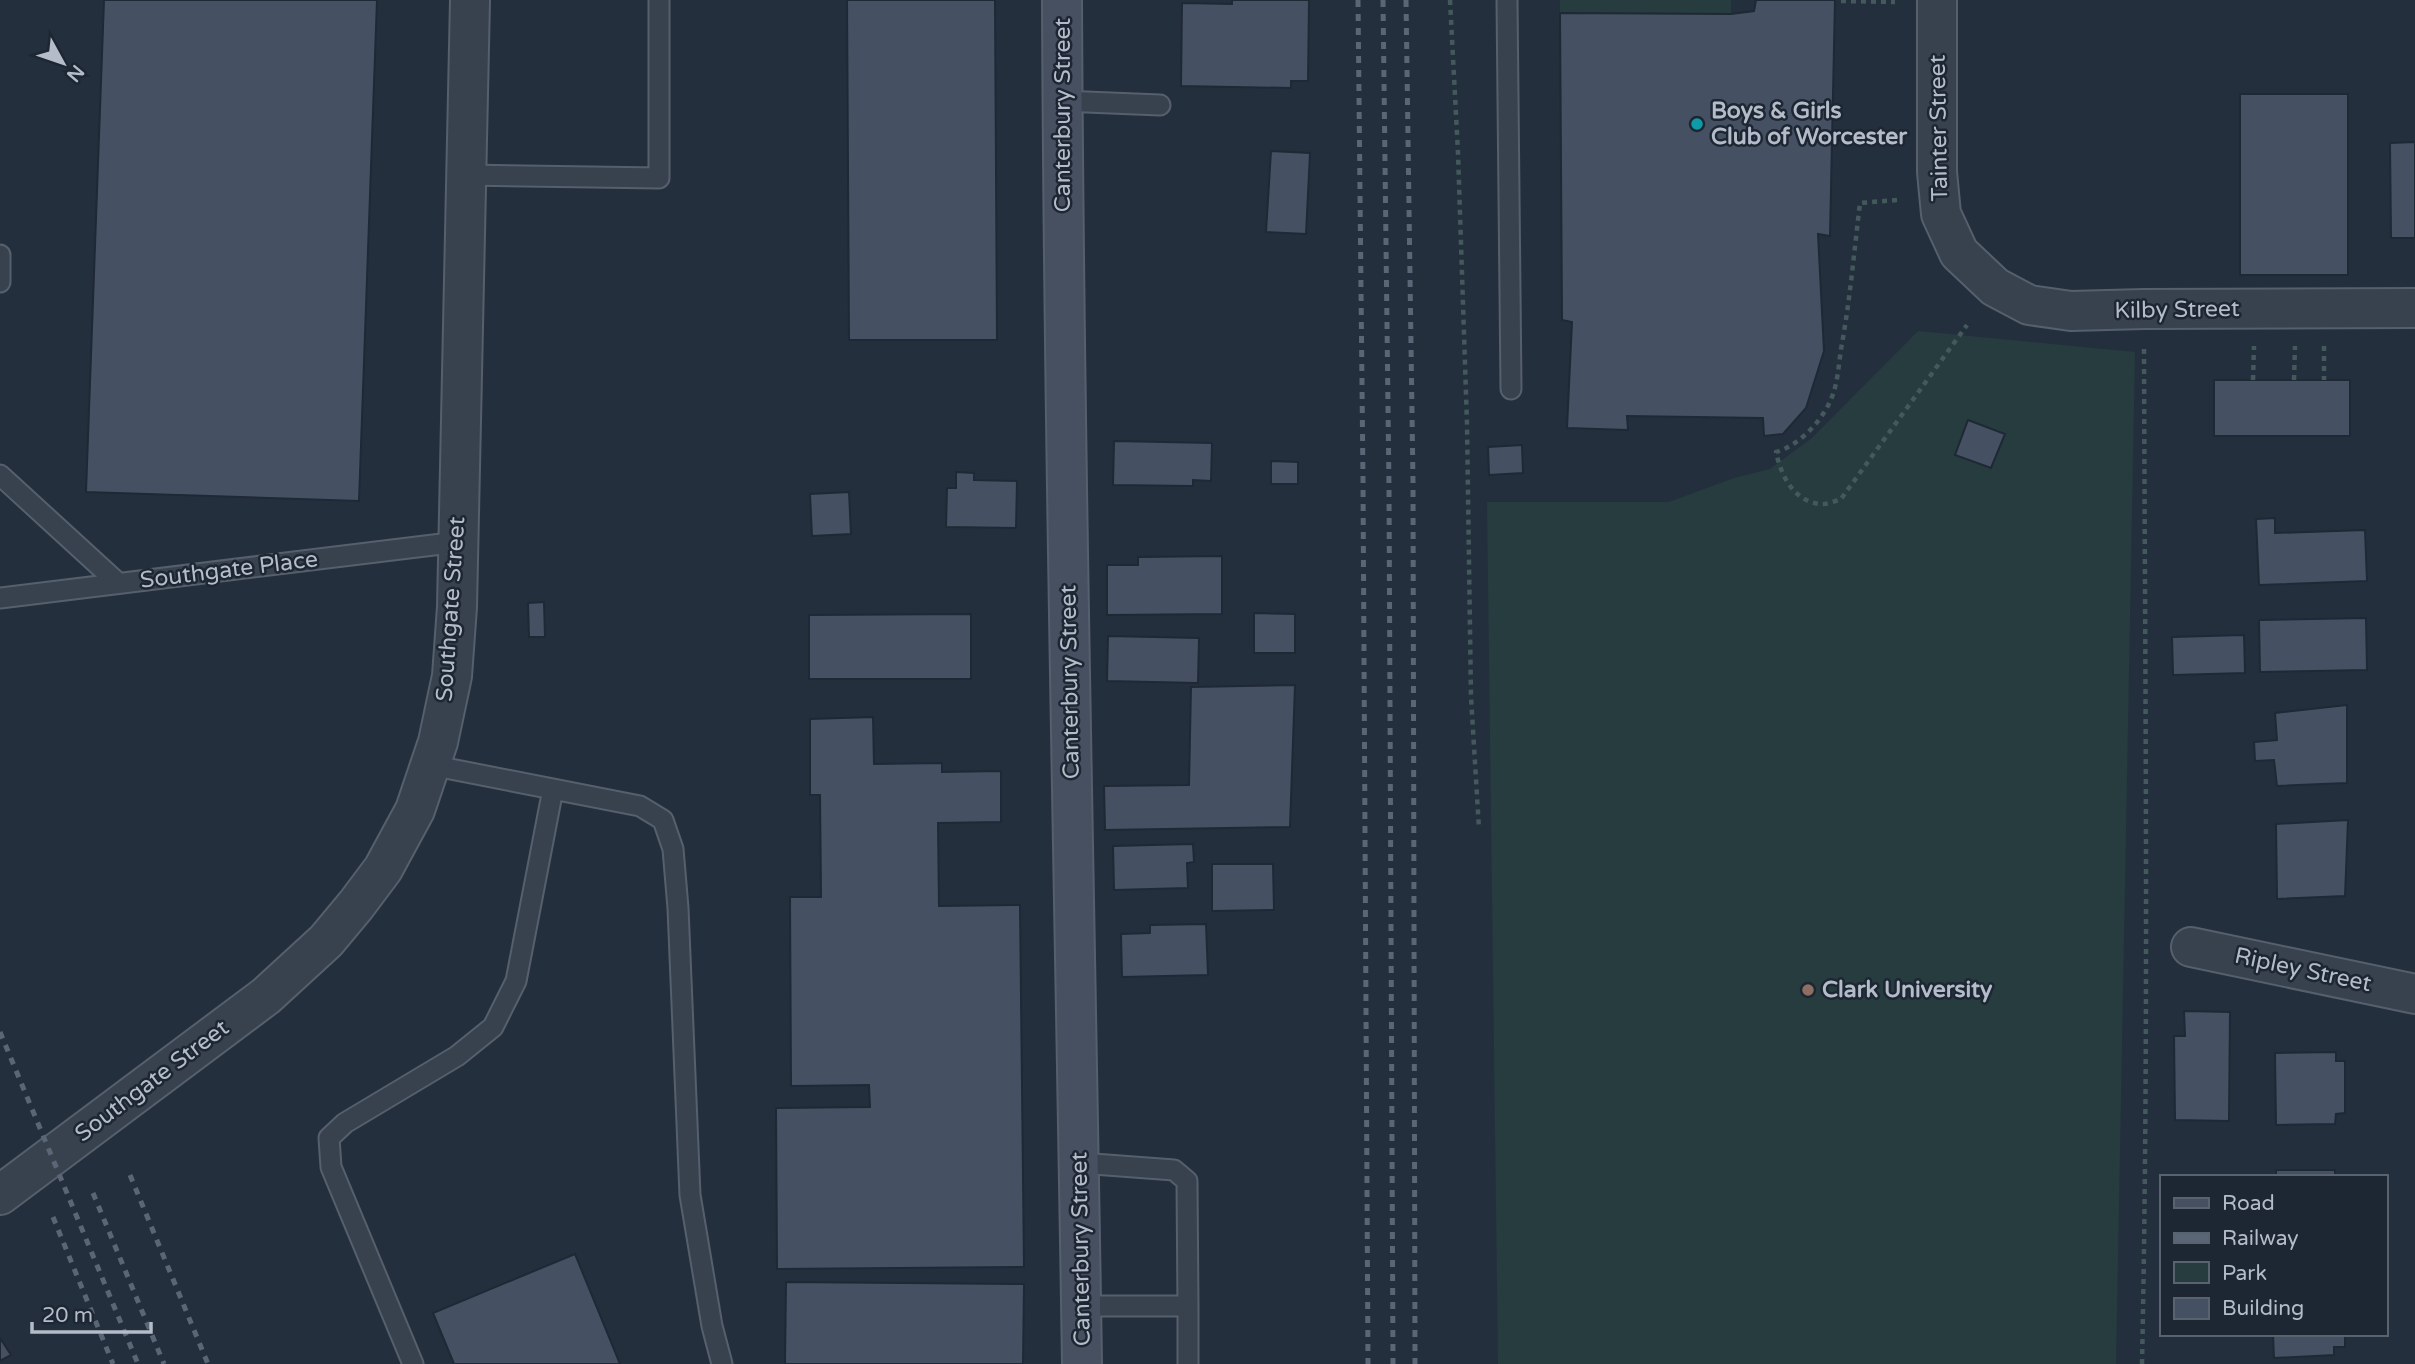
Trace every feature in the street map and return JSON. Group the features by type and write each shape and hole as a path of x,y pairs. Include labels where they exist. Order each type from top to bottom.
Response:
{"street":[{"name":"Southgate Street","path":"0,1195 266,996 326,941 383,869 415,810 438,742 452,676 457,607 470,0"},
{"name":"Canterbury Street","path":"1062,0 1065,421 1082,1364"},
{"name":"Tainter Street","path":"1937,0 1938,186 1941,214 1959,253"},
{"name":"Kilby Street","path":"1959,253 1995,287 2029,305 2071,312 2144,309 2415,308"},
{"name":"Ripley Street","path":"2191,947 2415,994"}],"lane":[{"path":"466,175 659,178 659,0"},
{"path":"1507,0 1511,389"},
{"path":"1062,101 1160,105"},
{"path":"0,255 0,282"},
{"path":"0,475 118,583"},
{"name":"Southgate Place","path":"0,598 458,542"},
{"path":"430,765 640,806 663,820 673,849 690,1195 712,1326 722,1364"},
{"path":"413,1364 331,1167 330,1139 345,1123 457,1056 493,1027 516,981 553,789"},
{"path":"1080,1163 1174,1170 1187,1181 1188,1364"},
{"path":"1081,1306 1188,1306"}],"path":[{"path":"1450,0 1467,424 1471,697 1479,830"},
{"path":"1841,1 1895,2"},
{"path":"1897,200 1860,204 1834,393 1822,415 1807,432 1787,449 1776,452 1780,469 1796,494 1820,504 1841,499 1967,325"},
{"path":"2294,380 2295,339"},
{"path":"2324,339 2324,380"},
{"path":"2253,380 2254,340"},
{"path":"2142,1364 2146,963 2144,345"}],"green space":[{"path":"1560,0 1731,0 1731,14 1560,13"},
{"name":"Clark University","path":"1918,331 2135,352 2116,1364 1498,1364 1487,502 1669,502 1734,478 1770,469 1812,438"}],"building":[{"path":"104,0 377,0 359,501 86,492"},
{"path":"847,0 995,0 997,340 849,340"},
{"path":"1232,0 1309,0 1308,81 1291,81 1291,88 1181,86 1182,3 1232,4"},
{"name":"Boys & Girls Club of Worcester","path":"1756,0 1835,0 1830,236 1818,234 1824,351 1806,408 1783,434 1764,436 1763,418 1627,416 1628,430 1567,428 1572,322 1562,320 1560,13 1731,14 1754,11"},
{"path":"2240,94 2348,94 2348,275 2240,275"},
{"path":"2415,142 2415,238 2391,238 2390,143"},
{"path":"1271,151 1310,153 1306,234 1266,232"},
{"path":"2214,380 2350,380 2350,436 2214,436"},
{"path":"1968,420 2005,434 1991,468 1955,455"},
{"path":"1114,441 1212,443 1211,481 1193,480 1193,486 1113,485"},
{"path":"1522,445 1523,473 1489,475 1488,447"},
{"path":"1271,461 1298,462 1298,484 1271,484"},
{"path":"956,472 974,473 974,480 1017,481 1016,528 946,527 947,488 956,488"},
{"path":"849,492 851,534 812,536 810,494"},
{"path":"2275,518 2275,533 2365,530 2367,581 2259,585 2256,519"},
{"path":"1222,556 1222,614 1107,615 1107,565 1138,565 1138,557"},
{"path":"544,602 545,637 529,637 528,603"},
{"path":"1254,613 1295,614 1295,653 1254,653"},
{"path":"971,614 971,679 809,679 809,615"},
{"path":"2366,618 2367,670 2260,672 2259,620"},
{"path":"2244,635 2245,673 2173,675 2172,637"},
{"path":"1108,636 1199,638 1198,683 1107,681"},
{"path":"1295,685 1290,827 1105,830 1104,786 1189,785 1191,687"},
{"path":"2347,705 2347,783 2277,786 2274,760 2255,761 2254,742 2277,740 2275,713"},
{"path":"873,717 874,764 942,763 942,772 1001,771 1001,822 938,823 939,906 1020,905 1024,1267 777,1269 776,1108 870,1107 869,1085 791,1086 790,897 821,897 820,795 810,795 810,719"},
{"path":"2348,820 2345,896 2277,899 2276,824"},
{"path":"1193,844 1194,862 1187,863 1188,888 1114,890 1113,846"},
{"path":"1212,864 1273,864 1274,910 1212,911"},
{"path":"1206,924 1208,975 1122,977 1121,934 1150,933 1150,925"},
{"path":"2184,1011 2230,1012 2229,1121 2175,1120 2174,1036 2185,1036"},
{"path":"2336,1052 2336,1061 2345,1061 2345,1113 2336,1114 2335,1124 2276,1125 2275,1053"},
{"path":"2276,1170 2335,1170 2335,1175 2276,1175"},
{"path":"575,1254 620,1364 454,1364 433,1313"},
{"path":"786,1282 1024,1284 1023,1364 785,1364"},
{"path":"2273,1336 2345,1336 2345,1347 2334,1347 2334,1355 2274,1358"},
{"path":"0,1338 11,1355 0,1361"}],"railway":[{"path":"1358,0 1368,1364"},
{"path":"1383,0 1389,487 1393,1364"},
{"path":"1406,0 1413,482 1415,1364"},
{"path":"0,1032 138,1364"},
{"path":"130,1175 208,1364"},
{"path":"93,1193 164,1364"},
{"path":"53,1217 113,1364"}],"place":[{"name":"Boys & Girls Club of Worcester","path":"1697,124"},
{"name":"Clark University","path":"1808,990"}]}
